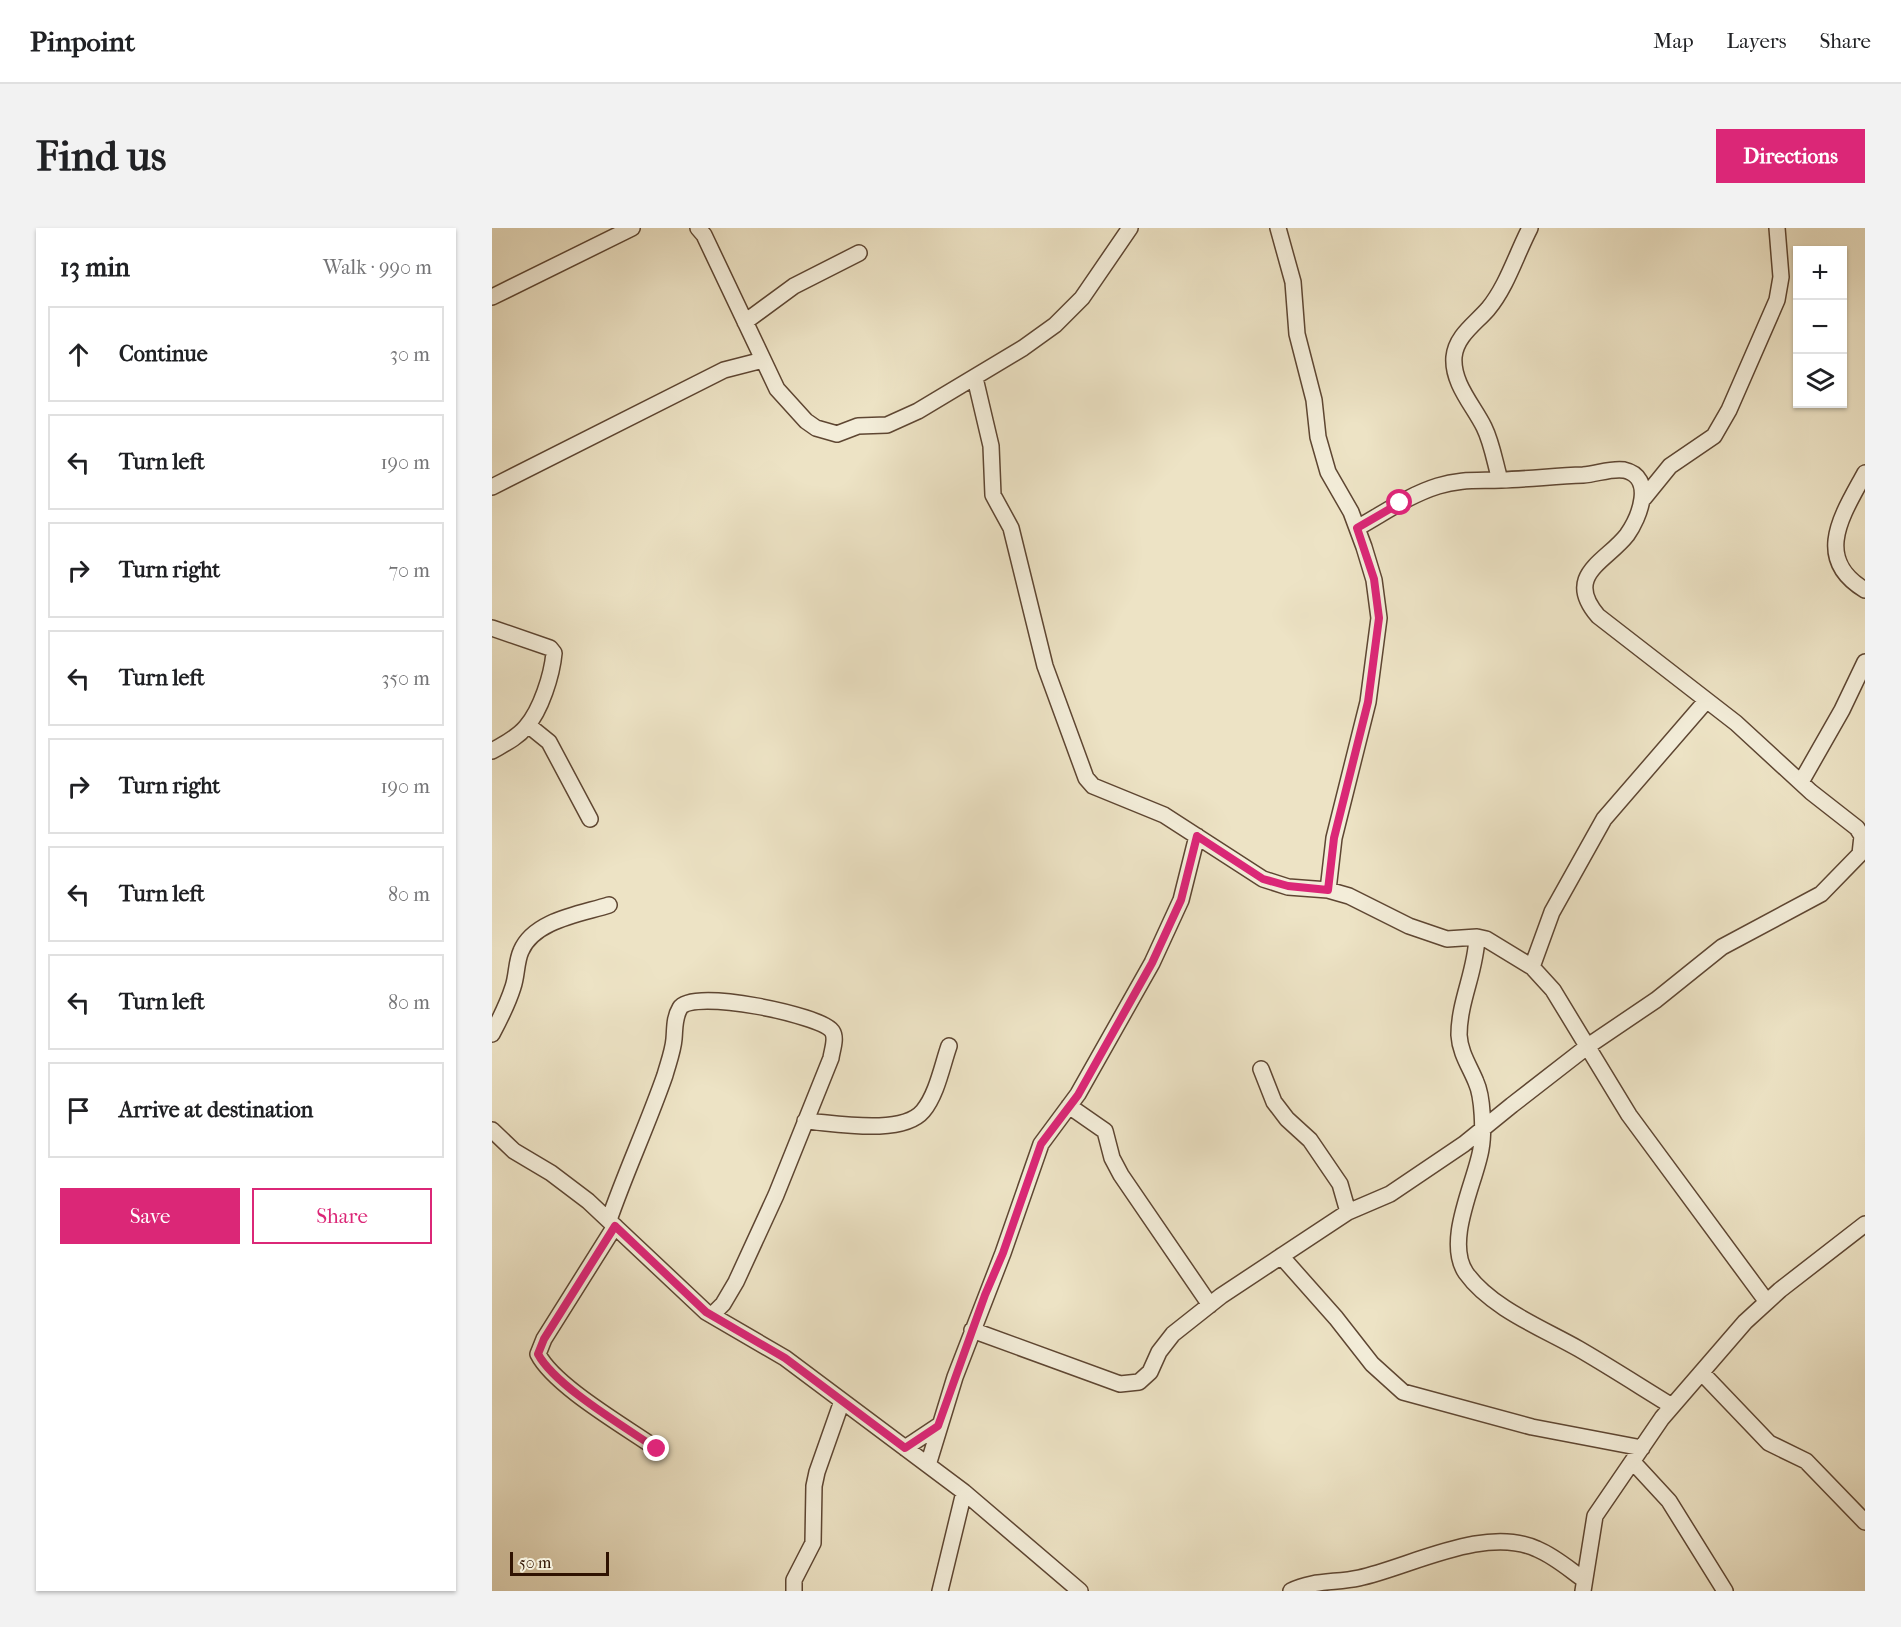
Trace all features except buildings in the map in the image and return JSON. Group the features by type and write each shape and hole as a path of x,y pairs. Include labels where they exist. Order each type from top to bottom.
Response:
{"street":[{"path":"492,297 632,228"},
{"path":"698,228 704,235 777,389 806,421 816,428 837,434 858,426 887,425 918,411 946,392 975,378 1055,325 1082,298 1130,228"},
{"path":"1278,228 1293,282 1297,334 1314,400 1318,437 1328,472 1357,528 1374,579 1379,618 1368,702 1334,838 1328,890"},
{"path":"1500,480 1485,429 1464,393 1456,373 1454,358 1456,345 1488,309 1506,280 1530,228"},
{"path":"972,1330 1120,1384 1139,1382 1150,1372 1159,1352 1173,1334 1210,1305 1348,1212 1390,1194 1464,1144 1588,1046 1656,1000 1722,947 1821,894 1853,865 1862,847 1862,837 1857,828 1801,782 1736,723 1598,616 1587,602 1586,585 1589,573 1597,561 1627,535 1644,498 1670,466 1714,436 1729,410 1777,300 1781,277 1777,228"},
{"path":"745,322 794,286 859,252"},
{"path":"492,487 724,370 763,360"},
{"path":"975,378 991,446 993,495 1011,528 1045,666 1078,764 1093,786 1164,815 1263,879 1288,886 1328,890 1349,896 1409,926 1447,939 1477,937 1512,953 1533,967 1553,990 1629,1115 1767,1302"},
{"path":"1357,528 1411,496 1437,486 1466,479 1500,480 1558,474 1585,475 1619,470 1637,477 1643,487 1644,498"},
{"path":"1865,473 1841,518 1835,542 1839,566 1852,582 1865,590"},
{"path":"492,628 550,648 554,653 539,703 528,725 517,736 492,751"},
{"path":"1801,782 1842,710 1865,662"},
{"path":"1533,967 1552,912 1604,819 1706,701"},
{"path":"528,725 549,742 590,819"},
{"path":"928,1465 938,1426 1041,1144 1069,1106 1152,963 1181,900 1197,836"},
{"path":"492,1034 513,990 519,957 525,944 542,928 609,905"},
{"path":"1477,937 1476,956 1464,996 1459,1036 1467,1064 1477,1084 1483,1129 1481,1151 1462,1207 1460,1250 1464,1271 1502,1304 1672,1406"},
{"path":"657,1449 561,1381 544,1366 538,1354 544,1339 612,1223 665,1074 681,1006 687,1002 724,1000 745,1003 822,1023 833,1032 835,1039 831,1058 736,1282 723,1304 712,1316"},
{"path":"805,1121 874,1126 914,1119 928,1105 949,1046"},
{"path":"1261,1069 1274,1102 1287,1119 1310,1140 1340,1184 1348,1212"},
{"path":"1069,1106 1106,1131 1112,1158 1120,1175 1210,1305"},
{"path":"492,1130 514,1151 551,1173 612,1223 712,1316 785,1358 964,1492 1080,1591"},
{"path":"1292,1591 1302,1586 1359,1578 1430,1555 1493,1543 1518,1543 1537,1549 1583,1585 1595,1516 1672,1406 1703,1374 1745,1322 1865,1224"},
{"path":"1281,1256 1336,1318 1372,1364 1403,1392 1532,1426 1642,1448"},
{"path":"1703,1374 1769,1443 1806,1461 1865,1522"},
{"path":"794,1591 794,1580 809,1556 813,1543 814,1486 817,1472 842,1401"},
{"path":"905,1448 938,1426"},
{"path":"1633,1462 1669,1501 1725,1591"},
{"path":"940,1591 964,1492"}],"route":[{"path":"657,1449 561,1381 544,1366 538,1354 544,1339 615,1226 706,1312 735,1331 785,1358 905,1448 938,1426 1041,1144 1078,1095 1152,963 1181,900 1197,836 1263,879 1288,886 1328,890 1334,838 1353,754 1368,702 1379,618 1374,579 1357,528 1400,503"}]}
